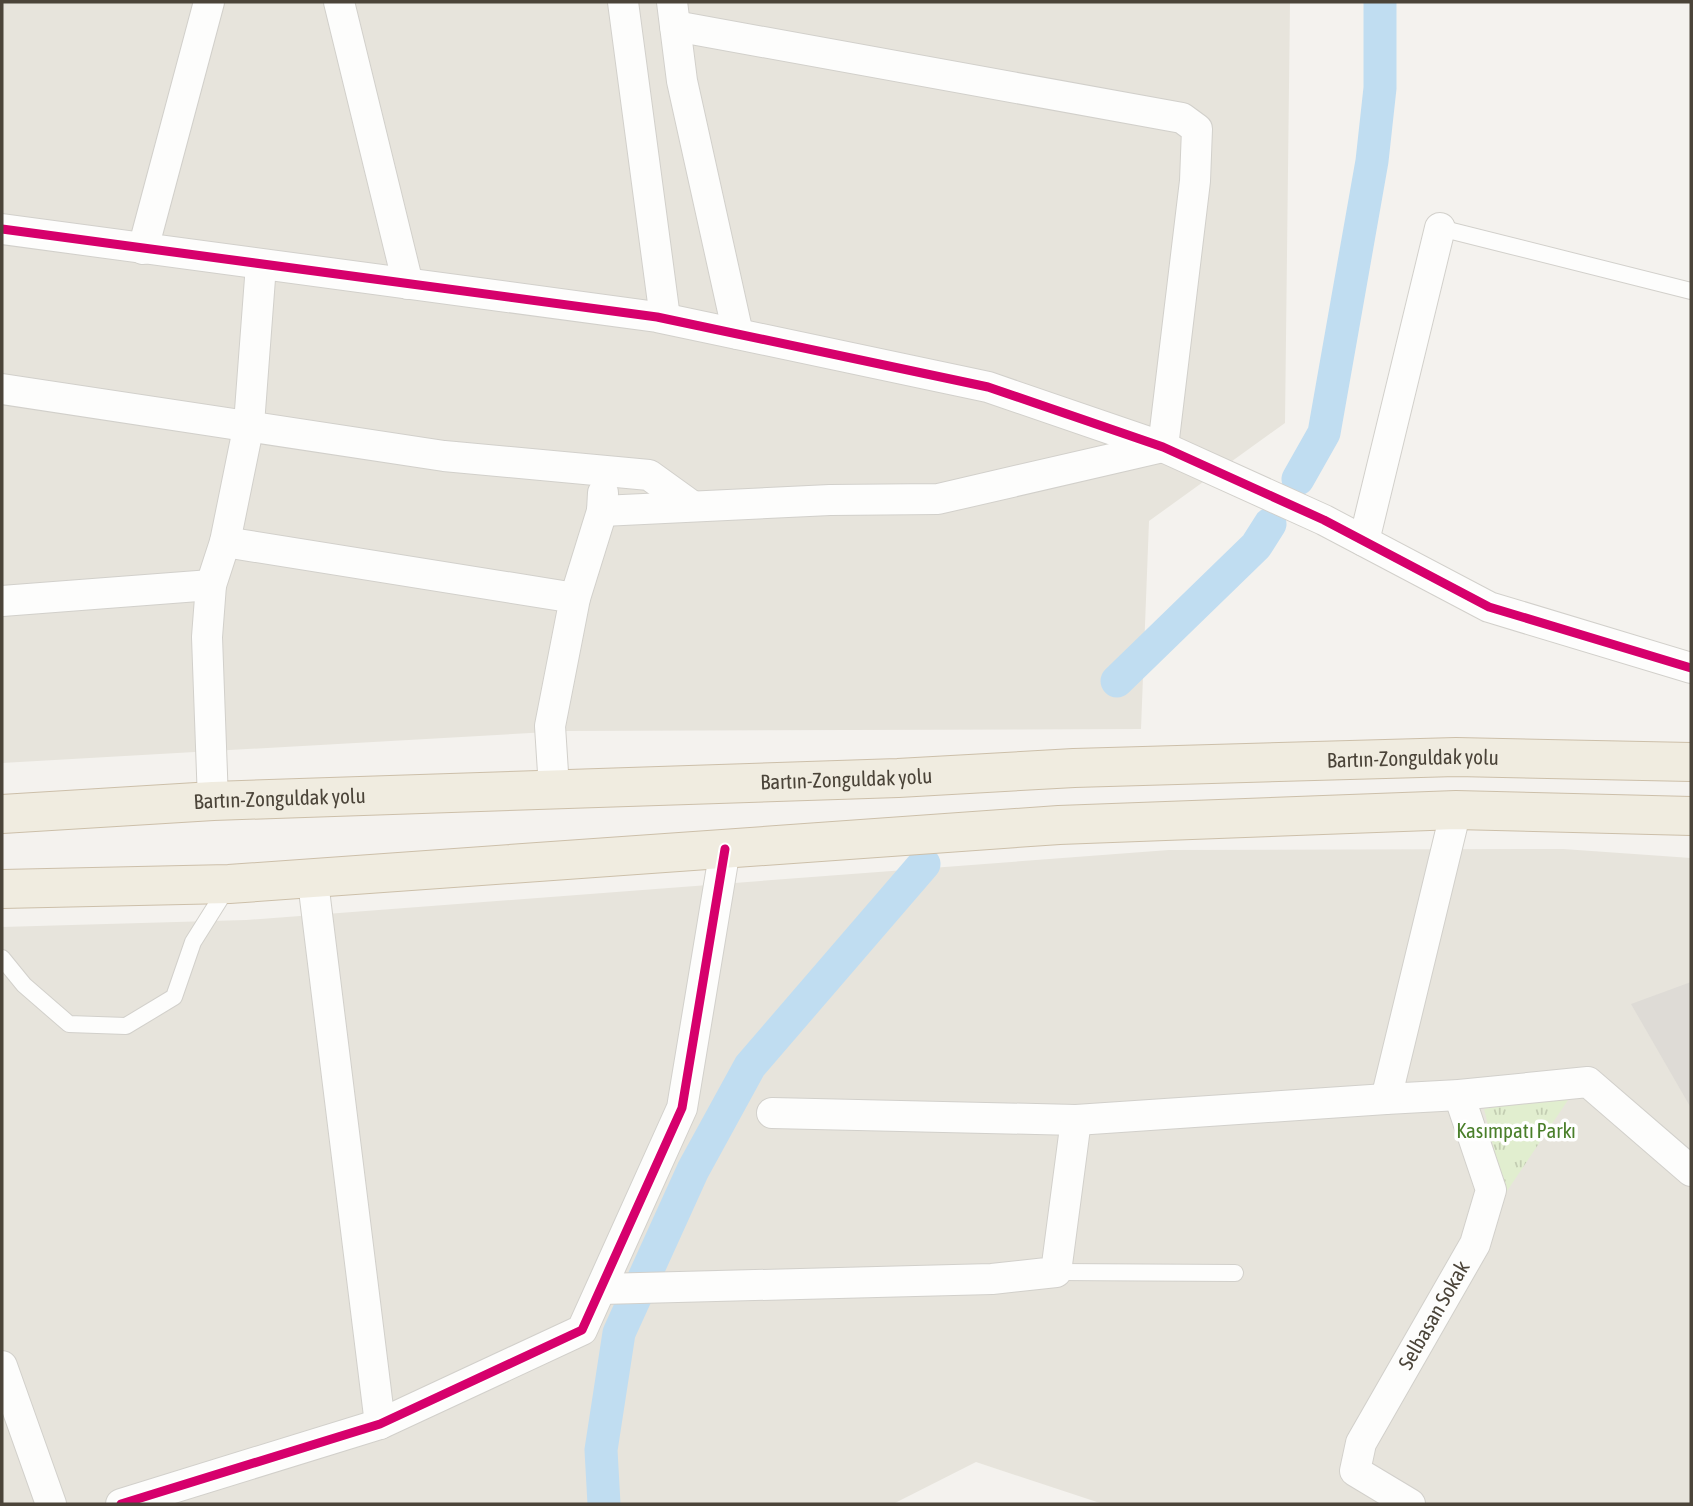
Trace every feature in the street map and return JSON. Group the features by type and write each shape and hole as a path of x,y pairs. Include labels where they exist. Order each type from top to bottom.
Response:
{"highway":[{"name":"Bartın-Zonguldak yolu","path":"2,814 212,801 1456,757 1691,762"},
{"path":"2,889 229,884 902,834 1059,825 1456,810 1691,816"}],"street":[{"path":"143,249 209,2"},
{"path":"340,2 408,284"},
{"path":"623,2 665,318"},
{"path":"738,334 682,81 674,14 1182,118 1197,130 1195,181 1163,447"},
{"path":"1364,541 1440,228"},
{"path":"2,229 665,318 988,387 1163,447 1364,541 1489,607 1691,667"},
{"path":"212,801 207,637 211,585 225,542 249,424 261,265"},
{"path":"2,389 249,424 444,456 649,475 692,506"},
{"path":"602,511 938,499 1163,447"},
{"path":"554,788 550,726 575,598 602,511 604,472"},
{"path":"225,542 575,598"},
{"path":"2,601 211,585"},
{"path":"1386,1098 1456,810"},
{"path":"121,1504 380,1424 582,1330 682,1108 725,849"},
{"path":"315,898 380,1424"},
{"path":"772,1113 1076,1120 1459,1095 1588,1082 1691,1171"},
{"name":"Selbasan Sokak","path":"1410,1504 1355,1471 1362,1443 1475,1244 1491,1191 1459,1095"},
{"path":"602,1289 992,1279 1056,1272 1076,1120"},
{"path":"2,1366 51,1504"}],"lane":[{"path":"1440,228 1691,291"},
{"path":"2,958 24,985 69,1024 126,1026 174,997 193,942 229,884"},
{"path":"1056,1272 1235,1273"}],"shaded area":[{"path":"2,2 1290,2 1285,423 1149,521 1141,729 566,731 2,763"},
{"path":"1563,849 1691,858 1691,1504 1103,1504 976,1462 893,1504 2,1504 2,927 246,920 1169,850"}],"green space":[{"name":"Kasımpatı Parkı","path":"1572,1094 1505,1194 1484,1109"}],"building":[{"path":"1691,982 1691,1108 1631,1004"}],"waterway":[{"path":"1298,479 1324,433 1372,161 1380,88 1380,2"},
{"path":"1117,681 1256,546 1270,524"},
{"path":"604,1504 601,1450 619,1333 693,1170 750,1066 924,864"}],"cycle path":[{"path":"2,229 657,317 988,387 1163,447 1324,520 1489,607 1691,668"},
{"path":"121,1504 380,1424 582,1330 682,1108 725,849"}]}
